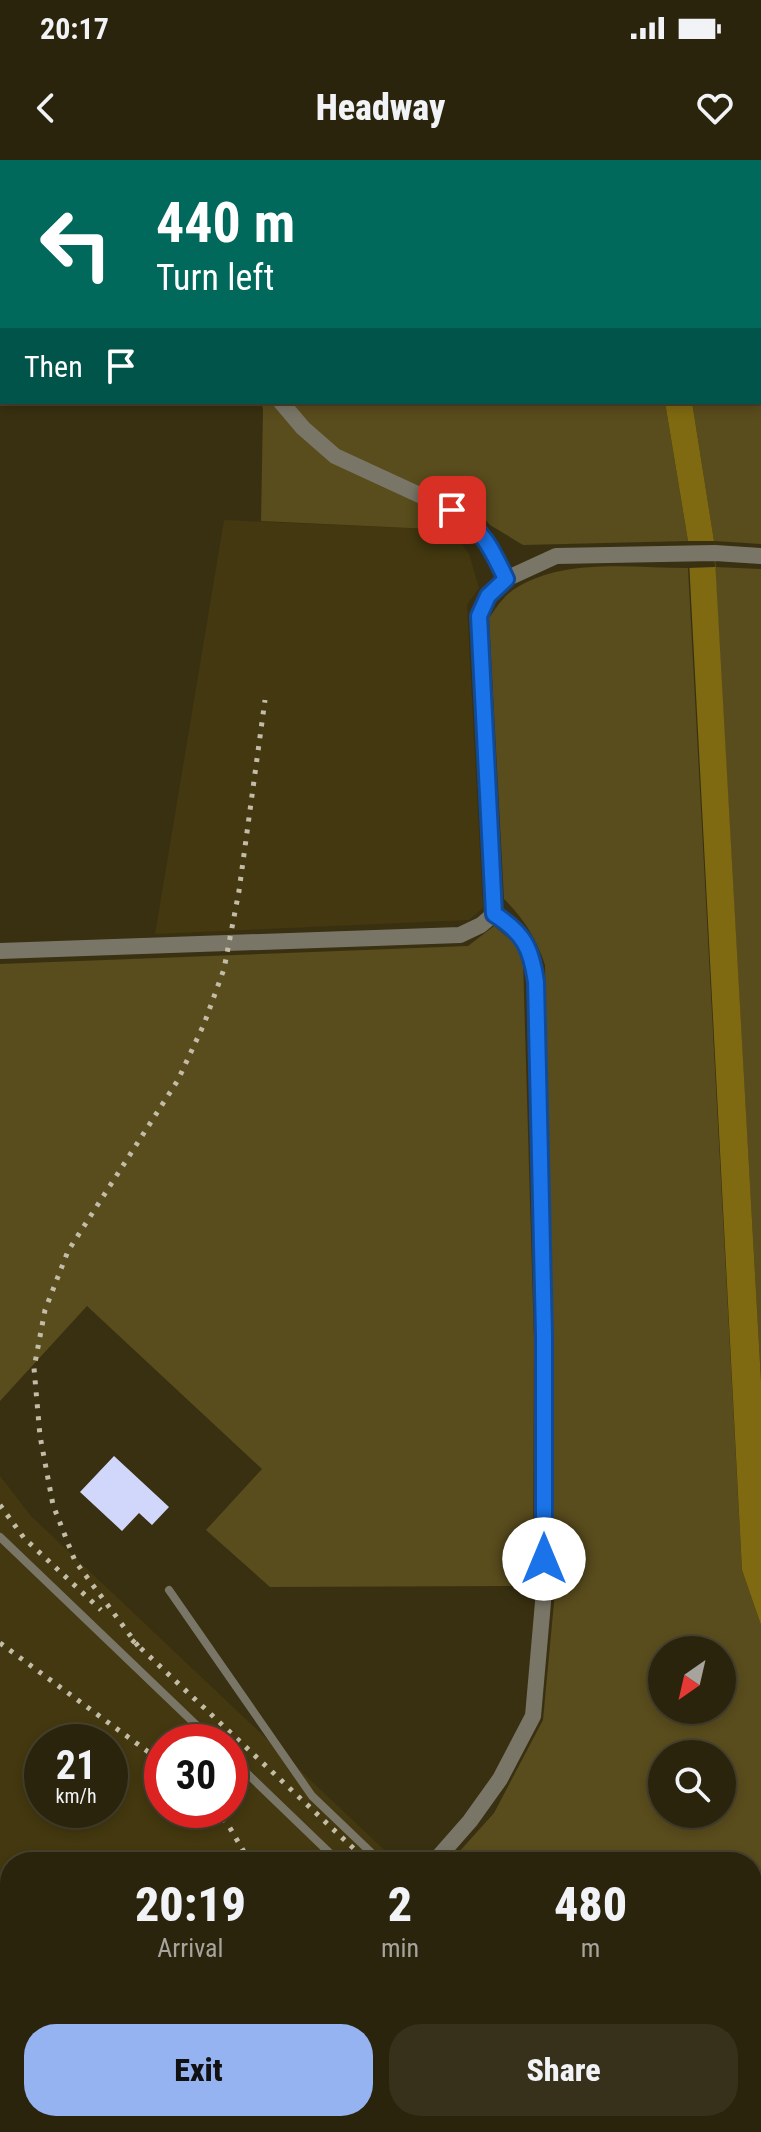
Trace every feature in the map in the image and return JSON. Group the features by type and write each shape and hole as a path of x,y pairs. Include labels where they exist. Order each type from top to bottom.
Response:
{"street":[{"path":"283,404 303,428 335,456 452,510 475,526 493,551 506,579"},
{"path":"494,914 479,616 488,596 506,579 556,556 715,553 761,556"},
{"path":"0,951 460,935 481,925 494,914"},
{"path":"443,1852 500,1779 533,1716 544,1591 544,1335 536,982 532,956 525,943 509,923 494,914"}],"lane":[{"path":"0,1537 195,1724"},
{"path":"169,1590 312,1796 371,1852"},
{"path":"248,1774 329,1852"}],"shaded area":[{"path":"262,404 665,404 688,541 523,545 490,525 475,508 452,530 261,521"},
{"path":"665,404 692,404 714,541 761,1381 761,1625 742,1570 688,541"},
{"path":"692,404 761,404 761,544 714,541"},
{"path":"224,520 452,530 469,554 479,588 467,605 483,908 469,920 155,934"},
{"path":"598,567 688,568 742,1570 761,1625 761,1852 459,1852 494,1813 543,1720 555,1592 545,965 529,929 504,899 489,618 513,590 532,580 553,573"},
{"path":"715,567 761,569 761,1381"},
{"path":"494,926 517,945 523,959 534,1340 533,1586 270,1587 206,1530 262,1469 87,1306 0,1401 0,964 468,946"},
{"path":"0,1476 31,1516 386,1852 0,1852"}],"pier":[{"path":"688,541 714,541 715,567 688,568"}],"building":[{"path":"114,1456 169,1507 152,1525 139,1513 122,1531 80,1492"}],"railway":[{"path":"138,1646 75,1561 53,1505 40,1436 34,1368 45,1310 68,1251 178,1080 204,1024 224,969 239,891 265,700"},
{"path":"0,1505 24,1538 101,1610"},
{"path":"132,1640 357,1852"},
{"path":"0,1643 144,1749"},
{"path":"230,1828 244,1852"}],"route":[{"path":"452,510 475,526 493,551 506,579 488,596 479,616 494,914 509,923 525,943 532,956 536,982 544,1335 544,1559"}]}
